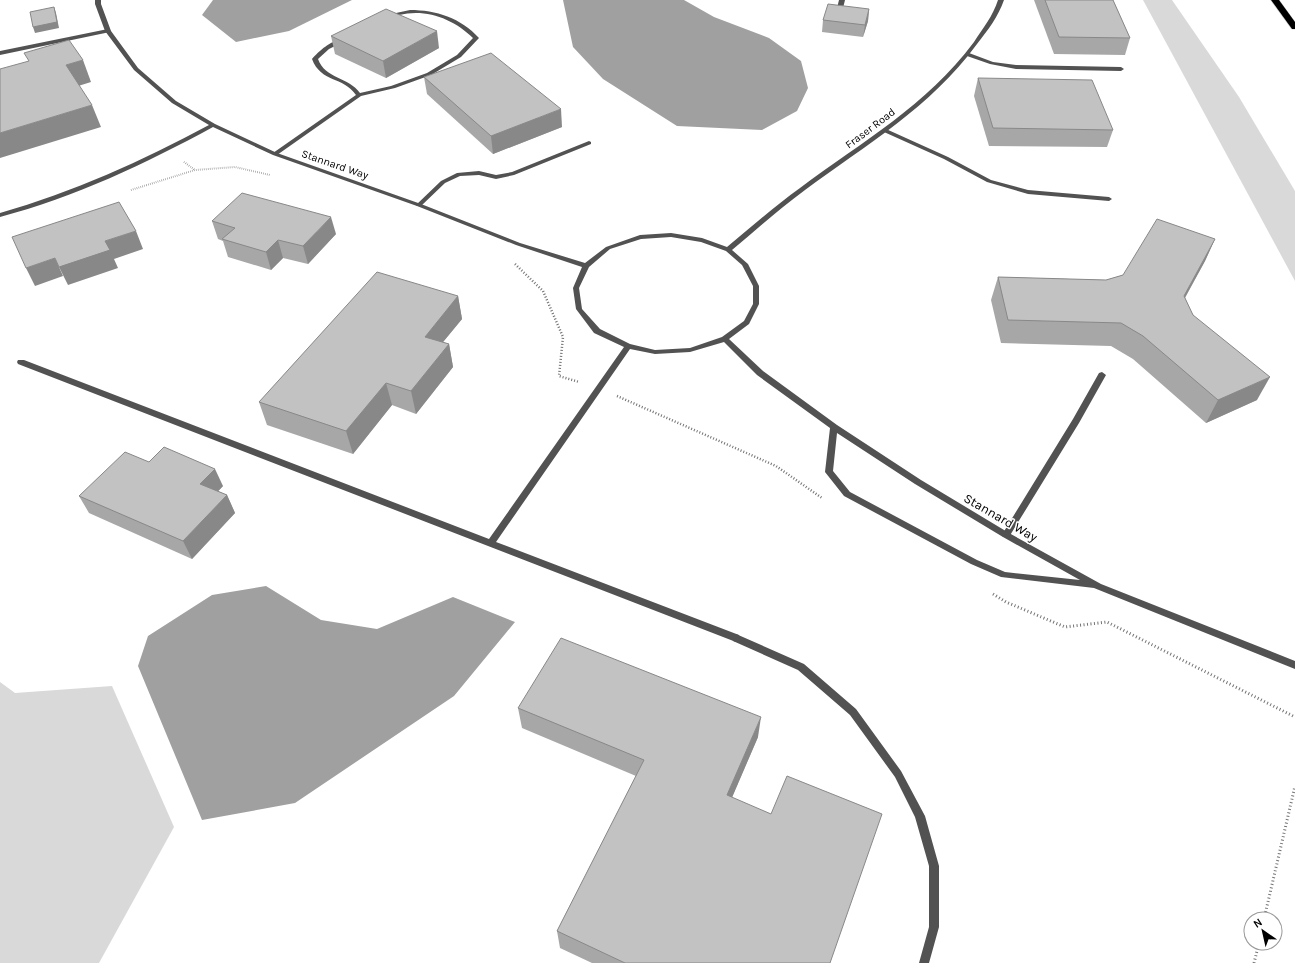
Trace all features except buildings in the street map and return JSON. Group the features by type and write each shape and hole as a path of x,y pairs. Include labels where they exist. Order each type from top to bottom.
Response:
{"highway":[{"path":"1275,0 1295,27"}],"street":[{"name":"Stannard Way","path":"98,0 98,4 108,30 136,69 174,102 213,125 275,154 419,205 518,244 586,266"},
{"path":"839,12 842,0"},
{"name":"Fraser Road","path":"728,250 776,209 886,130 942,84 969,55 998,11 1001,0"},
{"path":"275,154 359,95 393,87 429,74 458,56 476,38 469,30 429,12 413,11 395,14 381,21"},
{"path":"0,53 108,30"},
{"path":"347,38 327,48 316,58 317,67 328,75 352,87 359,95"},
{"path":"969,55 992,63 1016,67 1121,69"},
{"path":"0,215 35,206 110,177 167,151 213,125"},
{"path":"886,130 946,158 988,182 1028,192 1109,199"},
{"path":"419,205 443,182 459,174 479,173 496,177 514,173 589,143"},
{"path":"671,235 702,240 728,250 745,264 756,286 756,304 747,322 724,339 690,350 655,352 628,346 597,331 579,309 576,288 586,266 608,248 640,237 671,235"},
{"name":"Stannard Way","path":"724,339 760,373 834,427 918,482 1006,535 1098,586 1295,665"},
{"path":"490,544 600,389 628,346"},
{"path":"21,362 736,638 801,667 853,712 898,774 920,816 934,866 934,927 924,963"},
{"path":"1006,535 1076,421 1102,375"},
{"path":"834,427 830,472 847,494 974,562 1004,574 1098,586"}],"path":[{"path":"129,190 195,170 235,167 276,176"},
{"path":"509,259 543,291 546,298 563,338 559,376 600,389 776,466 826,501"},
{"path":"992,594 1006,602 1065,627 1107,622 1295,717"},
{"path":"1266,911 1295,786"},
{"path":"1254,963 1257,951"}],"shaded area":[{"path":"213,0 352,0 289,31 236,42 202,15"},
{"path":"563,0 684,0 714,17 769,38 801,61 808,88 797,111 762,130 677,126 603,79 573,47"},
{"path":"1143,0 1172,0 1239,97 1295,191 1295,281"},
{"path":"266,586 321,620 377,629 453,597 515,622 454,696 295,803 202,820 138,666 148,636 212,595"},
{"path":"0,682 15,693 112,686 174,827 99,963 0,963"}]}
